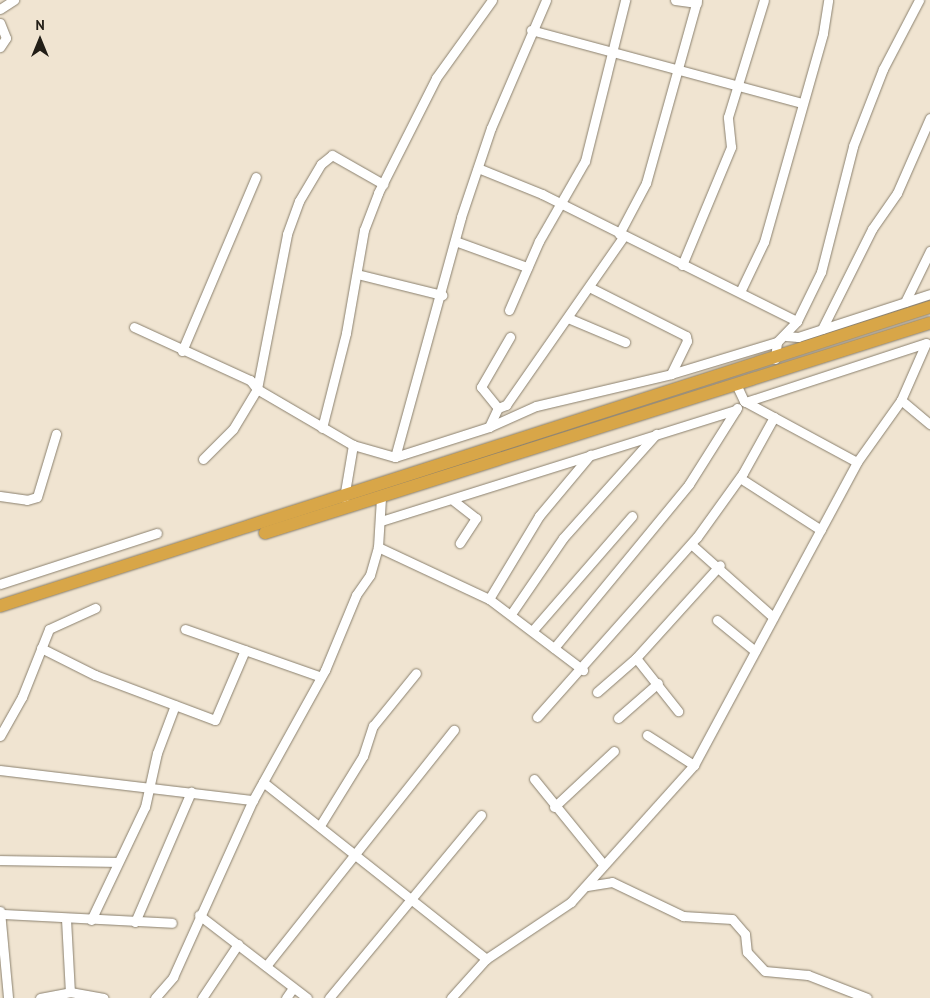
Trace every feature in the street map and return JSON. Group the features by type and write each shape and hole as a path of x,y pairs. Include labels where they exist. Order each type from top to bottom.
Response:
{"highway":[{"path":"0,615 246,535 344,498 930,307"},
{"path":"0,606 380,498 930,323"}],"street":[{"path":"0,9 14,0"},
{"path":"322,428 357,274 364,230 383,184 436,78 492,0"},
{"path":"395,457 442,295 455,241 478,168 532,30 546,0"},
{"path":"509,310 527,266 585,161 625,0"},
{"path":"490,427 498,408 506,405 591,288 622,235 646,183 697,1 675,0"},
{"path":"682,265 731,147 728,117 764,0"},
{"path":"740,292 764,242 801,103 823,33 828,0"},
{"path":"134,327 182,351 250,380 256,389 353,445 395,457 490,427 536,406 671,374 777,342 786,336 797,321 821,272 853,146 883,69 919,0"},
{"path":"0,23 6,38 0,47"},
{"path":"532,30 737,90 801,103"},
{"path":"822,329 872,229 897,193 930,118"},
{"path":"203,459 233,429 256,389 288,234 299,201 321,164 332,155 383,184"},
{"path":"478,168 562,205 797,321"},
{"path":"182,351 256,177"},
{"path":"455,241 527,266"},
{"path":"905,302 930,251"},
{"path":"357,274 442,295"},
{"path":"591,288 686,336 687,341 671,374"},
{"path":"786,336 822,329 930,294"},
{"path":"568,318 625,342"},
{"path":"498,408 482,387 510,337"},
{"path":"775,359 777,342"},
{"path":"451,998 486,959 571,902 694,765 857,462 901,400 926,343 744,401 736,410 688,484 554,648"},
{"path":"736,384 744,401 857,462"},
{"path":"901,400 930,424"},
{"path":"381,521 454,501 592,453 736,410"},
{"path":"537,717 583,670 691,544 740,478 774,417"},
{"path":"0,496 27,500 37,497 56,434"},
{"path":"511,614 563,538 656,434"},
{"path":"344,498 353,445"},
{"path":"489,600 539,516 592,453"},
{"path":"740,478 821,530"},
{"path":"155,998 173,977 199,915 253,800 321,677 356,595 370,575 378,546 381,521 380,498"},
{"path":"454,501 476,518 460,543"},
{"path":"533,630 632,516"},
{"path":"0,584 157,533"},
{"path":"691,544 720,565 773,618"},
{"path":"378,546 489,600 533,630 583,670"},
{"path":"597,692 636,658 720,565"},
{"path":"0,736 40,648 57,622 95,608"},
{"path":"717,620 755,650"},
{"path":"185,629 321,677"},
{"path":"40,648 95,676 175,705 218,718 245,650"},
{"path":"636,658 658,683 666,701 678,711"},
{"path":"321,824 363,756 373,726 416,673"},
{"path":"618,718 658,683"},
{"path":"91,920 150,789 157,753 175,705"},
{"path":"266,966 353,852 454,730"},
{"path":"647,735 694,765"},
{"path":"554,807 614,751"},
{"path":"0,770 253,800"},
{"path":"534,779 554,807 604,864"},
{"path":"263,782 321,824 486,959"},
{"path":"135,922 191,792"},
{"path":"329,998 481,815"},
{"path":"0,860 116,862"},
{"path":"587,886 612,882 683,916 732,919 745,934 747,952 765,971 808,975 866,998"},
{"path":"8,998 1,913 66,919 172,923"},
{"path":"199,915 307,998"},
{"path":"66,919 70,992"},
{"path":"202,998 238,944"},
{"path":"286,998 293,988"},
{"path":"40,998 70,992 103,998"}]}
